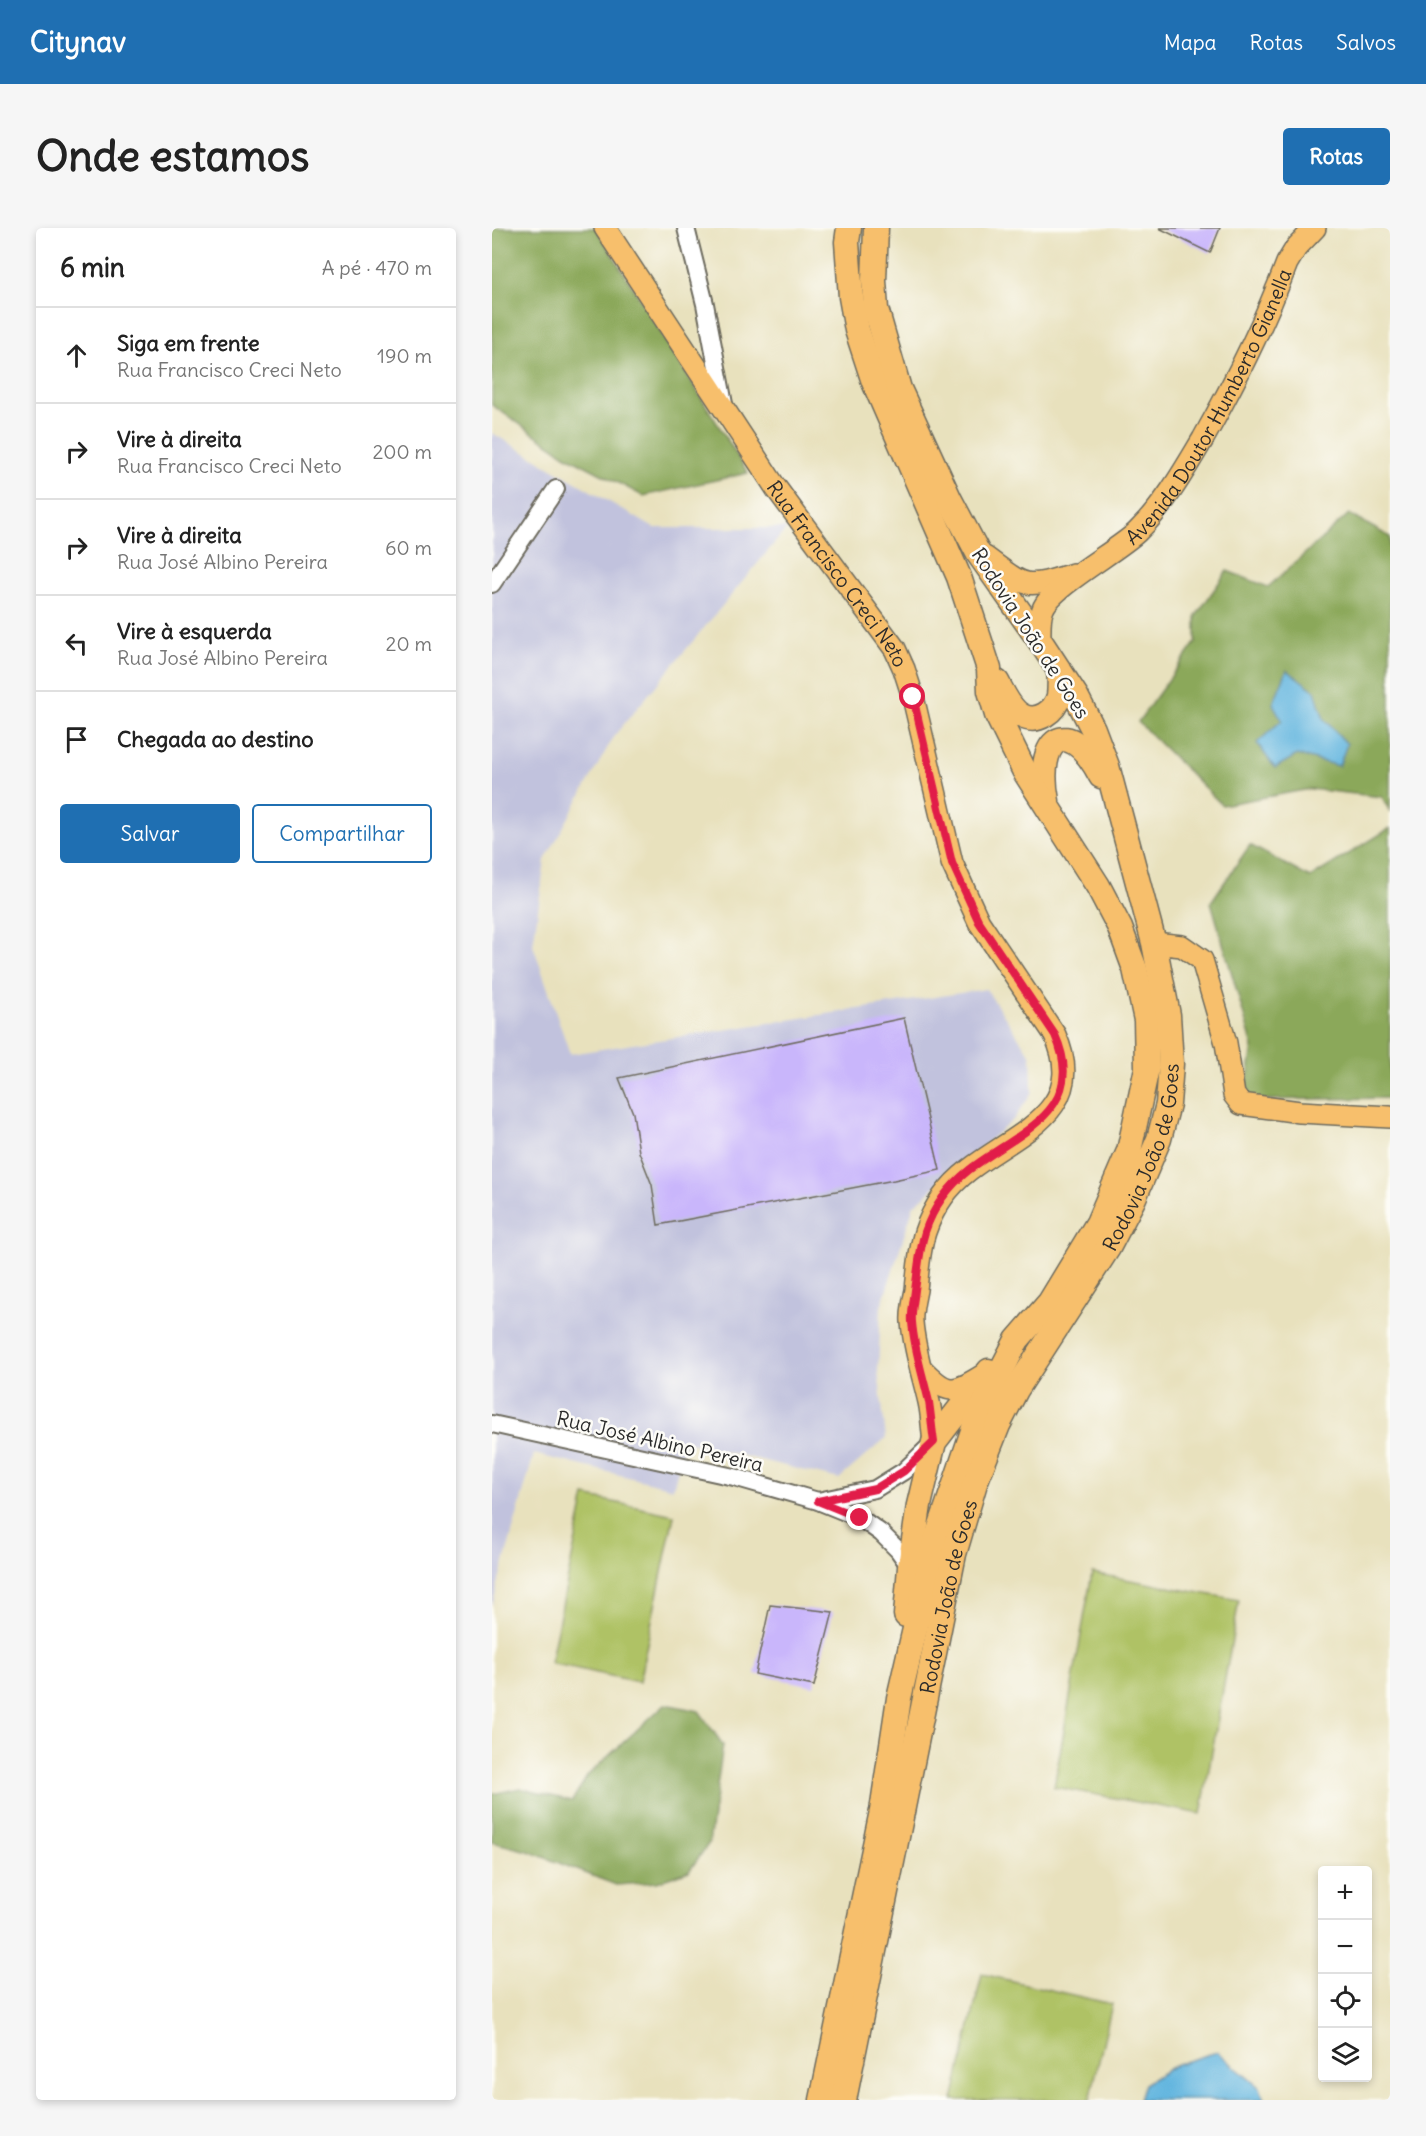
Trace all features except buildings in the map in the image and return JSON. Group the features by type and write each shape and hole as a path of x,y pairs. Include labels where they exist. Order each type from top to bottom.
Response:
{"highway":[{"name":"Rodovia João de Goes","path":"822,2100 882,1811 899,1698 934,1546 978,1416 1017,1340 1050,1302 1098,1223 1129,1151 1147,1068 1146,1020 1135,969 1120,928 1098,886 1025,772 997,715 990,691 989,669 959,577 874,382 857,330 851,297 847,242 849,228"},
{"name":"Rodovia João de Goes","path":"844,2100 954,1554 975,1484 998,1425 1016,1390 1108,1248 1133,1200 1159,1139 1168,1104 1171,1064 1168,1015 1154,943 1121,820 1114,785 1093,729 1076,696 978,553 949,498 899,389 876,309 874,281 876,228"},
{"path":"989,669 1012,708 1022,716 1034,719 1043,717 1058,699 1059,671"},
{"path":"1048,809 1044,784 1047,754 1061,739 1069,739 1087,754 1100,774 1121,820"},
{"path":"899,1698 910,1567 919,1505 934,1442 988,1372 1017,1340"}],"main road":[{"name":"Rua Francisco Creci Neto","path":"605,228 776,488 895,650 913,697 952,863 979,922 1055,1035 1063,1053 1065,1070 1063,1090 1058,1101 1041,1120 967,1172 937,1203 925,1232 918,1262 911,1320 929,1404 934,1442"},
{"name":"Avenida Doutor Humberto Gianella","path":"1040,641 1043,608 1053,596 1138,531 1186,468 1239,374 1287,263 1296,248 1315,228"},
{"name":"Avenida Doutor Humberto Gianella","path":"978,553 1028,585 1038,585 1085,570"},
{"path":"1154,943 1182,946 1202,960 1226,1043 1234,1095 1241,1104 1300,1112 1390,1117"},
{"path":"921,1368 939,1387 953,1390 965,1387 988,1372"}],"street":[{"path":"686,228 705,304 725,411"},
{"path":"492,584 556,489"},
{"name":"Rua José Albino Pereira","path":"492,1424 734,1477 818,1501 860,1518 874,1528 898,1550 910,1567"},
{"name":"Rua José Albino Pereira","path":"818,1501 875,1489 904,1471 934,1442"}],"shaded area":[{"path":"492,433 654,528 787,528 614,736 545,860 533,945 570,1054 986,989 1031,1056 1032,1093 1014,1119 914,1205 881,1307 878,1371 886,1438 839,1479 686,1442 673,1488 534,1454 492,1606"}],"green space":[{"path":"492,228 596,228 748,473 643,496 565,455 492,405"},
{"path":"1349,514 1390,537 1390,812 1382,797 1310,789 1222,805 1138,722 1196,642 1196,616 1227,571 1268,587"},
{"path":"1390,828 1390,1098 1244,1100 1253,1047 1211,902 1250,845 1310,878"},
{"path":"585,1496 674,1515 639,1682 550,1663"},
{"path":"1092,1573 1239,1600 1201,1814 1054,1787"},
{"path":"665,1704 699,1711 723,1745 709,1843 689,1871 657,1882 616,1885 528,1851 492,1842 492,1794 520,1788 572,1801 588,1775"},
{"path":"982,1974 1112,2004 1090,2100 953,2100"}],"water":[{"path":"1287,670 1315,691 1324,719 1347,744 1339,766 1297,755 1275,768 1257,743 1282,720 1273,704"},
{"path":"1217,2052 1260,2088 1264,2100 1139,2100 1144,2084 1177,2064"}],"route":[{"path":"860,1518 818,1501 875,1489 904,1471 934,1442 929,1404 911,1320 918,1262 925,1232 937,1203 967,1172 1041,1120 1058,1101 1063,1090 1065,1070 1063,1053 1055,1035 979,922 952,863 913,697"}]}
